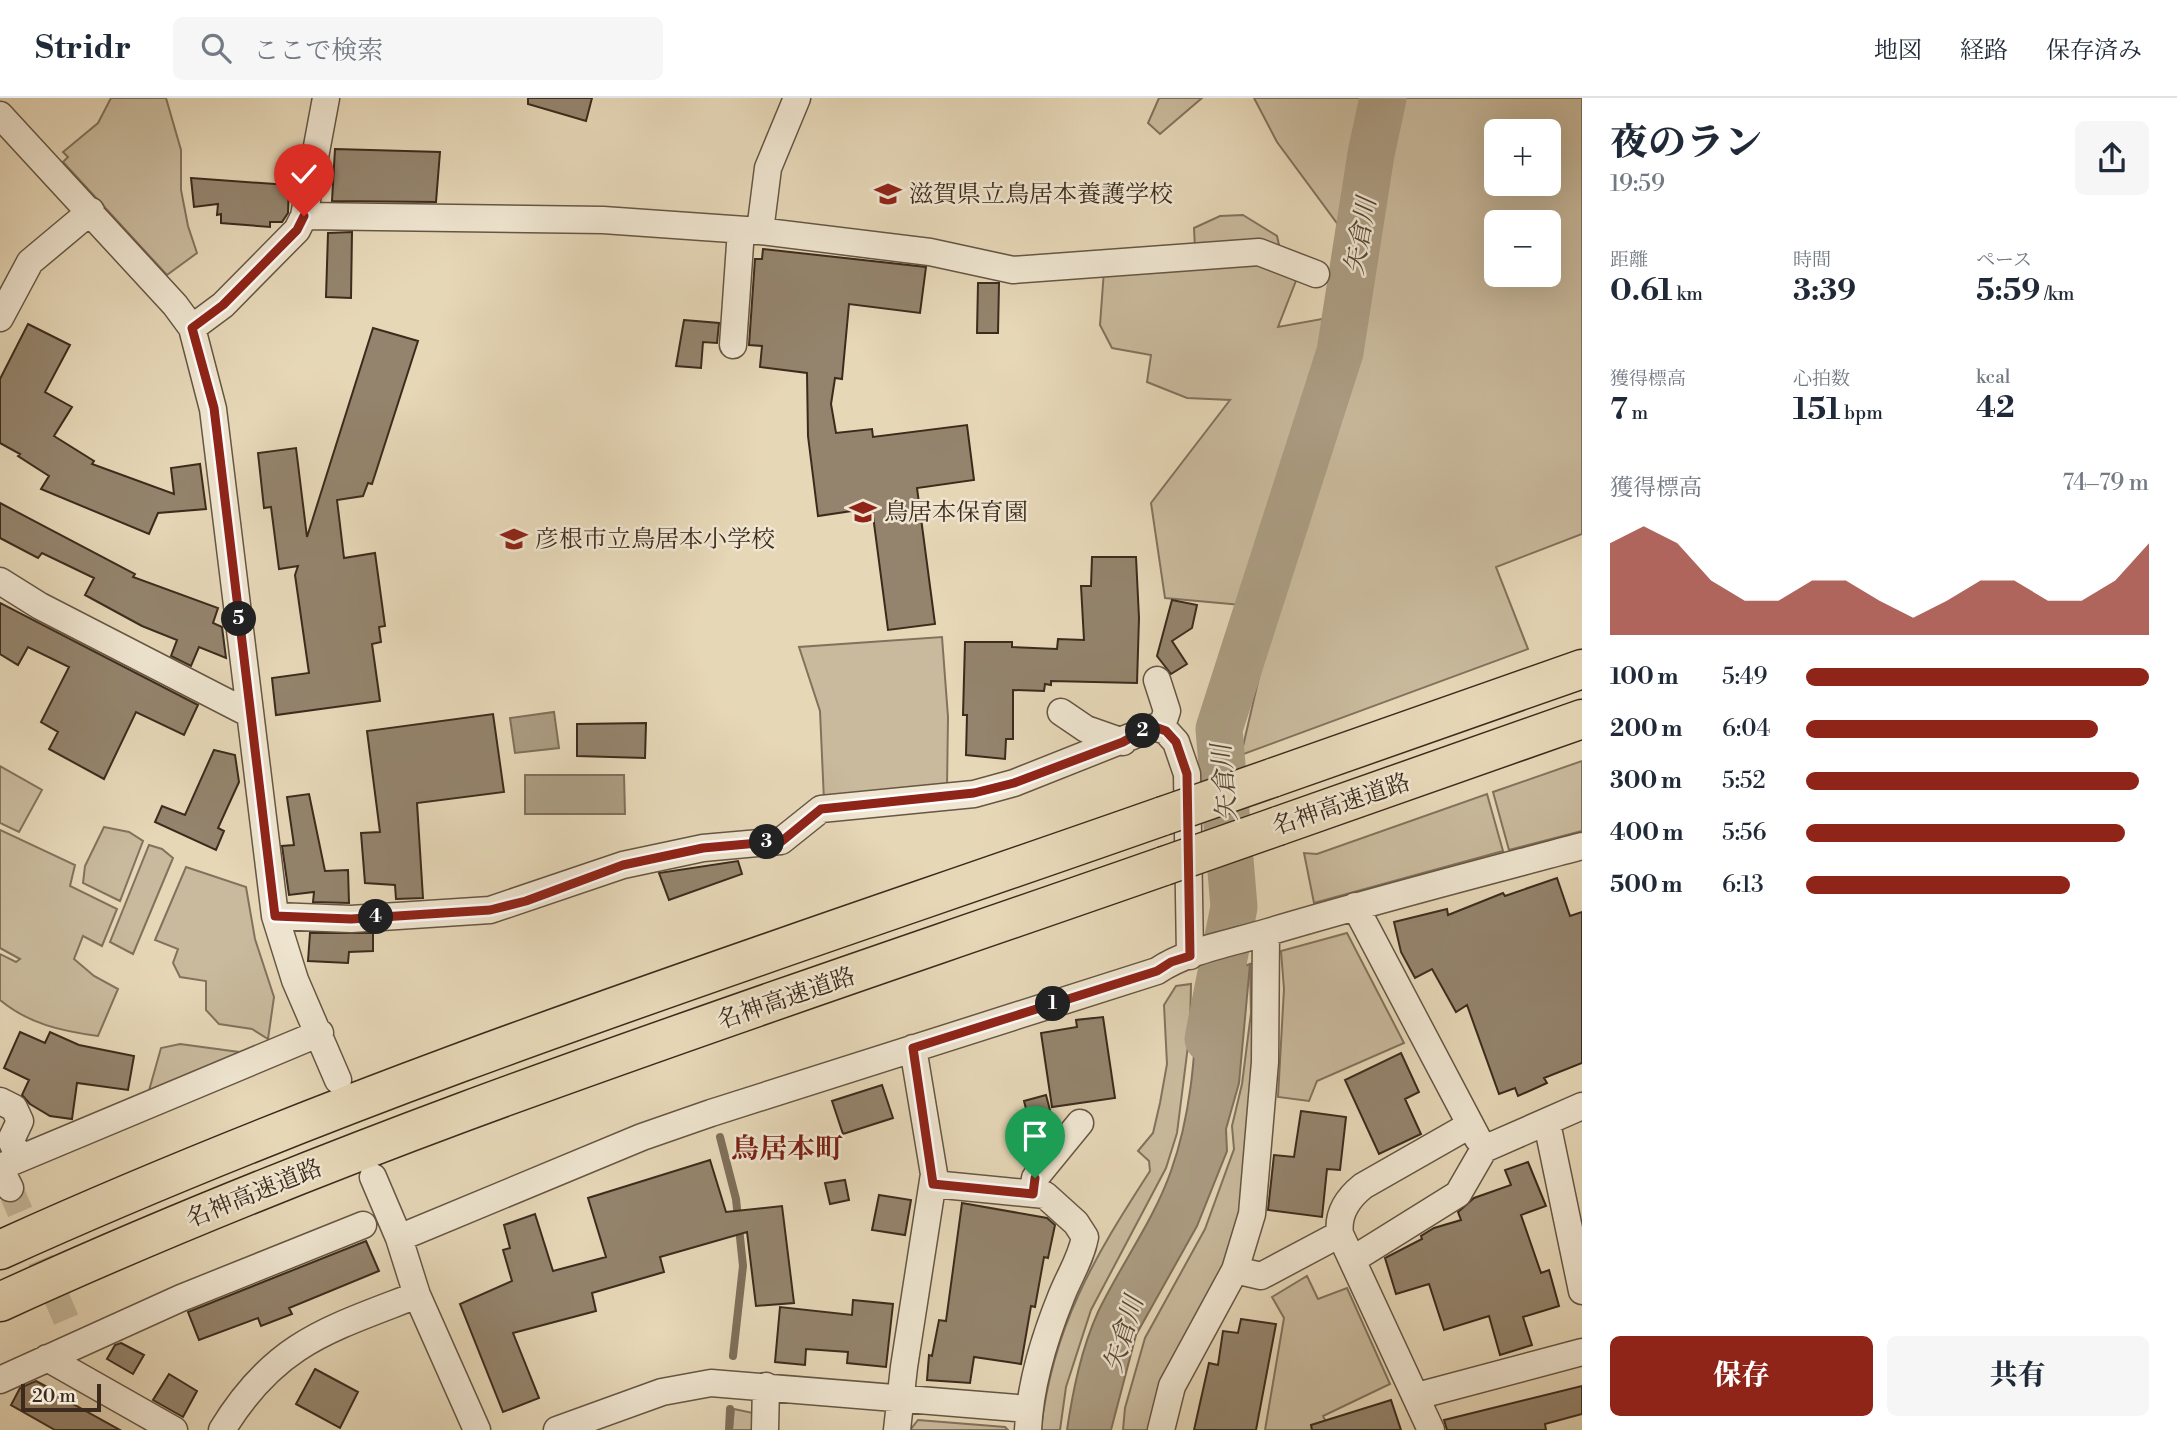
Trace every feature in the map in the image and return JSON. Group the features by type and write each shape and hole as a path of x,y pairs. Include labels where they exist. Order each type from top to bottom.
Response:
{"highway":[{"name":"名神高速道路","path":"0,1250 281,1130 461,1063 1582,669"},
{"name":"名神高速道路","path":"0,1302 110,1251 299,1173 1582,719"}],"street":[{"path":"192,328 223,305 297,230 304,216 326,98"},
{"path":"733,345 750,230 768,168 797,98"},
{"path":"0,115 156,281 192,328 214,408 248,713 275,916 285,955 338,1080"},
{"path":"0,318 30,262 91,211"},
{"path":"304,216 603,220 750,230 930,252 1013,270 1259,252 1316,274"},
{"path":"0,581 52,612 248,713"},
{"path":"1157,680 1167,710 1161,729"},
{"path":"1061,712 1086,729 1123,742"},
{"path":"275,916 351,919 490,910 526,901 623,865 703,848 782,841 821,809 974,793 1014,783 1123,742 1146,729 1161,729 1176,742 1187,774 1195,955"},
{"path":"399,1238 642,1137 1157,971 1171,962 1260,934 1582,846"},
{"path":"1355,906 1484,1149"},
{"path":"1161,1430 1172,1386 1235,1270 1247,1238 1255,1195 1266,1033 1260,934"},
{"path":"7,1170 320,1033"},
{"path":"897,1430 933,1184 913,1048"},
{"path":"0,1101 14,1108 20,1121 11,1140 7,1170"},
{"path":"1352,1260 1458,1194 1484,1149 1582,1105"},
{"path":"1033,1194 1035,1178 1080,1123"},
{"path":"1547,1123 1582,1291"},
{"path":"1431,1430 1340,1234 1338,1223 1352,1195 1470,1125"},
{"path":"373,1177 399,1238 418,1295 477,1430"},
{"path":"557,1430 663,1392 711,1384 900,1398 1029,1419 1048,1335 1061,1296 1082,1254 1085,1237 1076,1223 1045,1195 933,1184"},
{"path":"0,1380 47,1358 72,1334 363,1225"},
{"path":"1235,1270 1261,1276 1340,1234"},
{"path":"222,1430 254,1382 299,1345 418,1295"},
{"path":"1417,1396 1582,1352"},
{"path":"47,1358 174,1430"},
{"path":"765,1430 766,1386"}],"shaded area":[{"path":"111,98 166,98 181,150 181,190 197,253 167,275 63,162 68,157 63,152 98,123"},
{"path":"1159,98 1202,98 1160,134 1148,123"},
{"path":"1254,98 1582,98 1582,534 1496,567 1528,649 1241,755 1275,608 1165,598 1151,503 1230,400 1187,398 1147,382 1151,355 1112,348 1100,325 1104,270 1244,258 1299,273 1278,327 1361,312 1370,268 1277,142"},
{"path":"1243,215 1277,236 1281,254 1195,249 1194,228 1220,216"},
{"path":"942,637 948,717 947,788 824,801 820,711 799,647"},
{"path":"1582,761 1582,831 1509,850 1493,792"},
{"path":"0,766 42,790 19,832 0,823"},
{"path":"1487,794 1503,851 1314,903 1304,853 1317,854"},
{"path":"104,827 129,832 143,841 120,901 83,883 85,866"},
{"path":"0,830 75,865 70,886 117,909 102,946 83,936 74,959 94,976 118,989 98,1036 71,1032 34,1021 0,1000 0,954 16,962 20,959 0,948"},
{"path":"149,845 162,849 173,858 133,954 110,942"},
{"path":"186,867 246,887 255,939 274,997 268,1039 252,1029 219,1024 206,1010 206,981 180,977 173,963 178,949 155,940"},
{"path":"1347,933 1404,1043 1317,1081 1309,1101 1278,1097 1284,989 1281,951"},
{"path":"1250,964 1255,964 1256,1057 1242,1212 1225,1265 1162,1379 1150,1430 1123,1430 1125,1408 1145,1338 1205,1229 1234,1149 1232,1126 1242,1084 1251,1013"},
{"path":"1191,984 1190,1030 1177,1133 1166,1168 1091,1310 1066,1387 1060,1430 1041,1430 1055,1358 1079,1294 1111,1233 1150,1171 1149,1161 1138,1151 1153,1133 1167,1064 1164,1005 1176,986"},
{"path":"180,1044 239,1052 240,1056 148,1094 161,1048"},
{"path":"1307,1276 1318,1299 1347,1288 1390,1384 1323,1416 1330,1430 1265,1430 1284,1318 1272,1297"},
{"path":"734,1409 753,1413 753,1430 732,1430"},
{"path":"918,1420 1005,1427 1008,1430 910,1430"}],"water":[{"path":"554,712 559,748 515,753 510,718"},
{"path":"525,775 624,775 625,814 525,814"},
{"path":"1250,964 1239,1083 1226,1129 1227,1151 1197,1226 1136,1335 1111,1430 1067,1430 1078,1370 1092,1326 1164,1190 1178,1148 1192,1078 1199,982"}],"building":[{"path":"528,98 592,98 586,121 528,104"},
{"path":"335,149 440,152 436,202 332,201"},
{"path":"191,178 289,185 288,213 282,222 270,222 270,227 221,223 221,214 217,215 218,204 194,207"},
{"path":"352,232 351,298 326,297 328,233"},
{"path":"763,249 926,267 920,313 849,304 842,379 835,378 831,404 836,433 872,429 873,437 967,425 974,480 917,488 935,624 888,630 872,508 818,516 808,436 807,373 760,367 762,346 749,345 755,259 762,259"},
{"path":"978,283 999,283 998,333 977,333"},
{"path":"684,320 719,323 717,343 703,342 701,368 676,366"},
{"path":"28,324 70,345 45,392 72,407 54,436 94,461 92,464 174,494 171,468 200,464 206,509 158,513 149,534 41,489 49,476 0,443 0,379"},
{"path":"373,328 418,341 372,484 368,483 363,496 337,500 344,558 375,553 385,626 379,627 381,642 372,644 380,701 276,715 272,678 309,673 295,575 298,566 279,569 271,507 264,508 258,453 296,448 307,537"},
{"path":"0,503 135,574 133,577 218,608 213,623 222,627 226,658 199,647 191,666 171,656 177,640 142,626 85,595 94,578 42,553 38,558 0,538"},
{"path":"1092,557 1136,557 1139,618 1137,683 1051,681 1051,685 1045,684 1044,691 1013,690 1013,739 1006,739 1005,759 966,755 967,715 963,715 965,642 1012,642 1012,647 1057,649 1058,639 1084,640 1081,586 1091,586"},
{"path":"1172,600 1197,605 1192,628 1172,641 1187,664 1171,674 1157,656"},
{"path":"0,603 198,705 184,735 136,712 104,779 49,749 58,732 41,722 69,667 28,647 18,665 0,654"},
{"path":"493,714 504,792 417,803 423,898 396,899 395,885 365,883 361,833 380,832 367,731"},
{"path":"646,723 645,758 577,756 577,724"},
{"path":"214,750 235,755 239,782 218,828 224,831 216,850 155,822 162,806 185,815"},
{"path":"309,794 325,871 348,870 349,903 313,902 314,892 289,895 282,846 294,845 287,797"},
{"path":"738,861 742,874 669,900 659,873"},
{"path":"1557,878 1570,916 1582,912 1582,1063 1544,1078 1547,1083 1518,1096 1515,1088 1499,1094 1467,1005 1456,1012 1432,969 1415,978 1401,952 1394,922 1447,909 1448,915 1503,893 1505,896"},
{"path":"310,933 373,933 373,951 349,952 348,963 308,961"},
{"path":"1103,1017 1115,1098 1052,1107 1041,1033 1077,1027 1076,1020"},
{"path":"20,1032 45,1043 50,1032 79,1045 134,1056 128,1090 77,1083 72,1119 50,1116 30,1104 22,1095 29,1080 4,1068"},
{"path":"1401,1053 1419,1092 1405,1099 1421,1134 1379,1154 1345,1080"},
{"path":"882,1085 893,1118 843,1134 832,1101"},
{"path":"1046,1095 1055,1129 1033,1136 1024,1101"},
{"path":"1301,1111 1346,1117 1340,1170 1327,1169 1322,1217 1268,1210 1274,1155 1294,1157"},
{"path":"710,1160 726,1212 782,1206 794,1303 756,1306 747,1232 660,1257 664,1272 592,1293 596,1311 513,1333 539,1398 503,1412 460,1304 512,1281 503,1250 510,1248 504,1225 535,1214 553,1271 606,1257 588,1198"},
{"path":"1528,1162 1546,1206 1521,1215 1541,1273 1549,1270 1559,1306 1523,1317 1532,1345 1500,1355 1489,1316 1444,1330 1429,1284 1396,1294 1385,1258 1422,1239 1421,1236 1434,1228 1461,1220 1458,1212 1474,1198 1511,1185 1505,1170"},
{"path":"845,1180 849,1200 830,1204 825,1183"},
{"path":"879,1195 911,1200 905,1235 872,1230"},
{"path":"962,1203 1047,1218 1055,1225 1048,1258 1044,1257 1035,1307 1031,1306 1021,1364 974,1357 970,1383 927,1380 929,1355 932,1356 939,1320 946,1321"},
{"path":"366,1241 379,1271 289,1308 292,1314 261,1326 258,1318 199,1340 188,1312"},
{"path":"853,1300 893,1304 886,1367 847,1363 848,1352 806,1349 805,1365 775,1362 780,1307 852,1315"},
{"path":"1241,1319 1276,1324 1256,1430 1194,1430 1209,1363 1218,1365 1223,1331 1238,1333"},
{"path":"121,1343 144,1355 133,1374 107,1359 115,1345"},
{"path":"315,1369 358,1392 340,1428 296,1404"},
{"path":"169,1374 197,1391 183,1417 153,1400"},
{"path":"36,1381 120,1430 55,1430 11,1405 20,1388"},
{"path":"1582,1386 1582,1414 1545,1424 1546,1430 1447,1430 1444,1420"},
{"path":"1391,1400 1401,1430 1312,1430 1311,1425"}],"waterway":[{"name":"矢倉川","path":"1208,1039 1234,907 1219,729 1340,352 1371,154 1383,98"},
{"path":"720,1137 736,1199 743,1266 733,1356"},
{"path":"729,1430 730,1409"}],"tunnel":[{"path":"10,1188 68,1324"}],"place":[{"name":"滋賀県立鳥居本養護学校","path":"888,194"},
{"name":"鳥居本保育園","path":"863,512"},
{"name":"彦根市立鳥居本小学校","path":"514,539"}],"district":[{"name":"鳥居本町","path":"787,1148"}],"route":[{"path":"304,216 297,230 223,305 192,328 214,408 248,713 275,916 351,919 490,910 526,901 623,865 703,848 782,841 809,816 821,809 974,793 1014,783 1066,765 1155,727 1166,731 1176,742 1187,774 1190,956 1171,962 1157,971 913,1048 934,1174 933,1184 1033,1194 1035,1178"}]}
